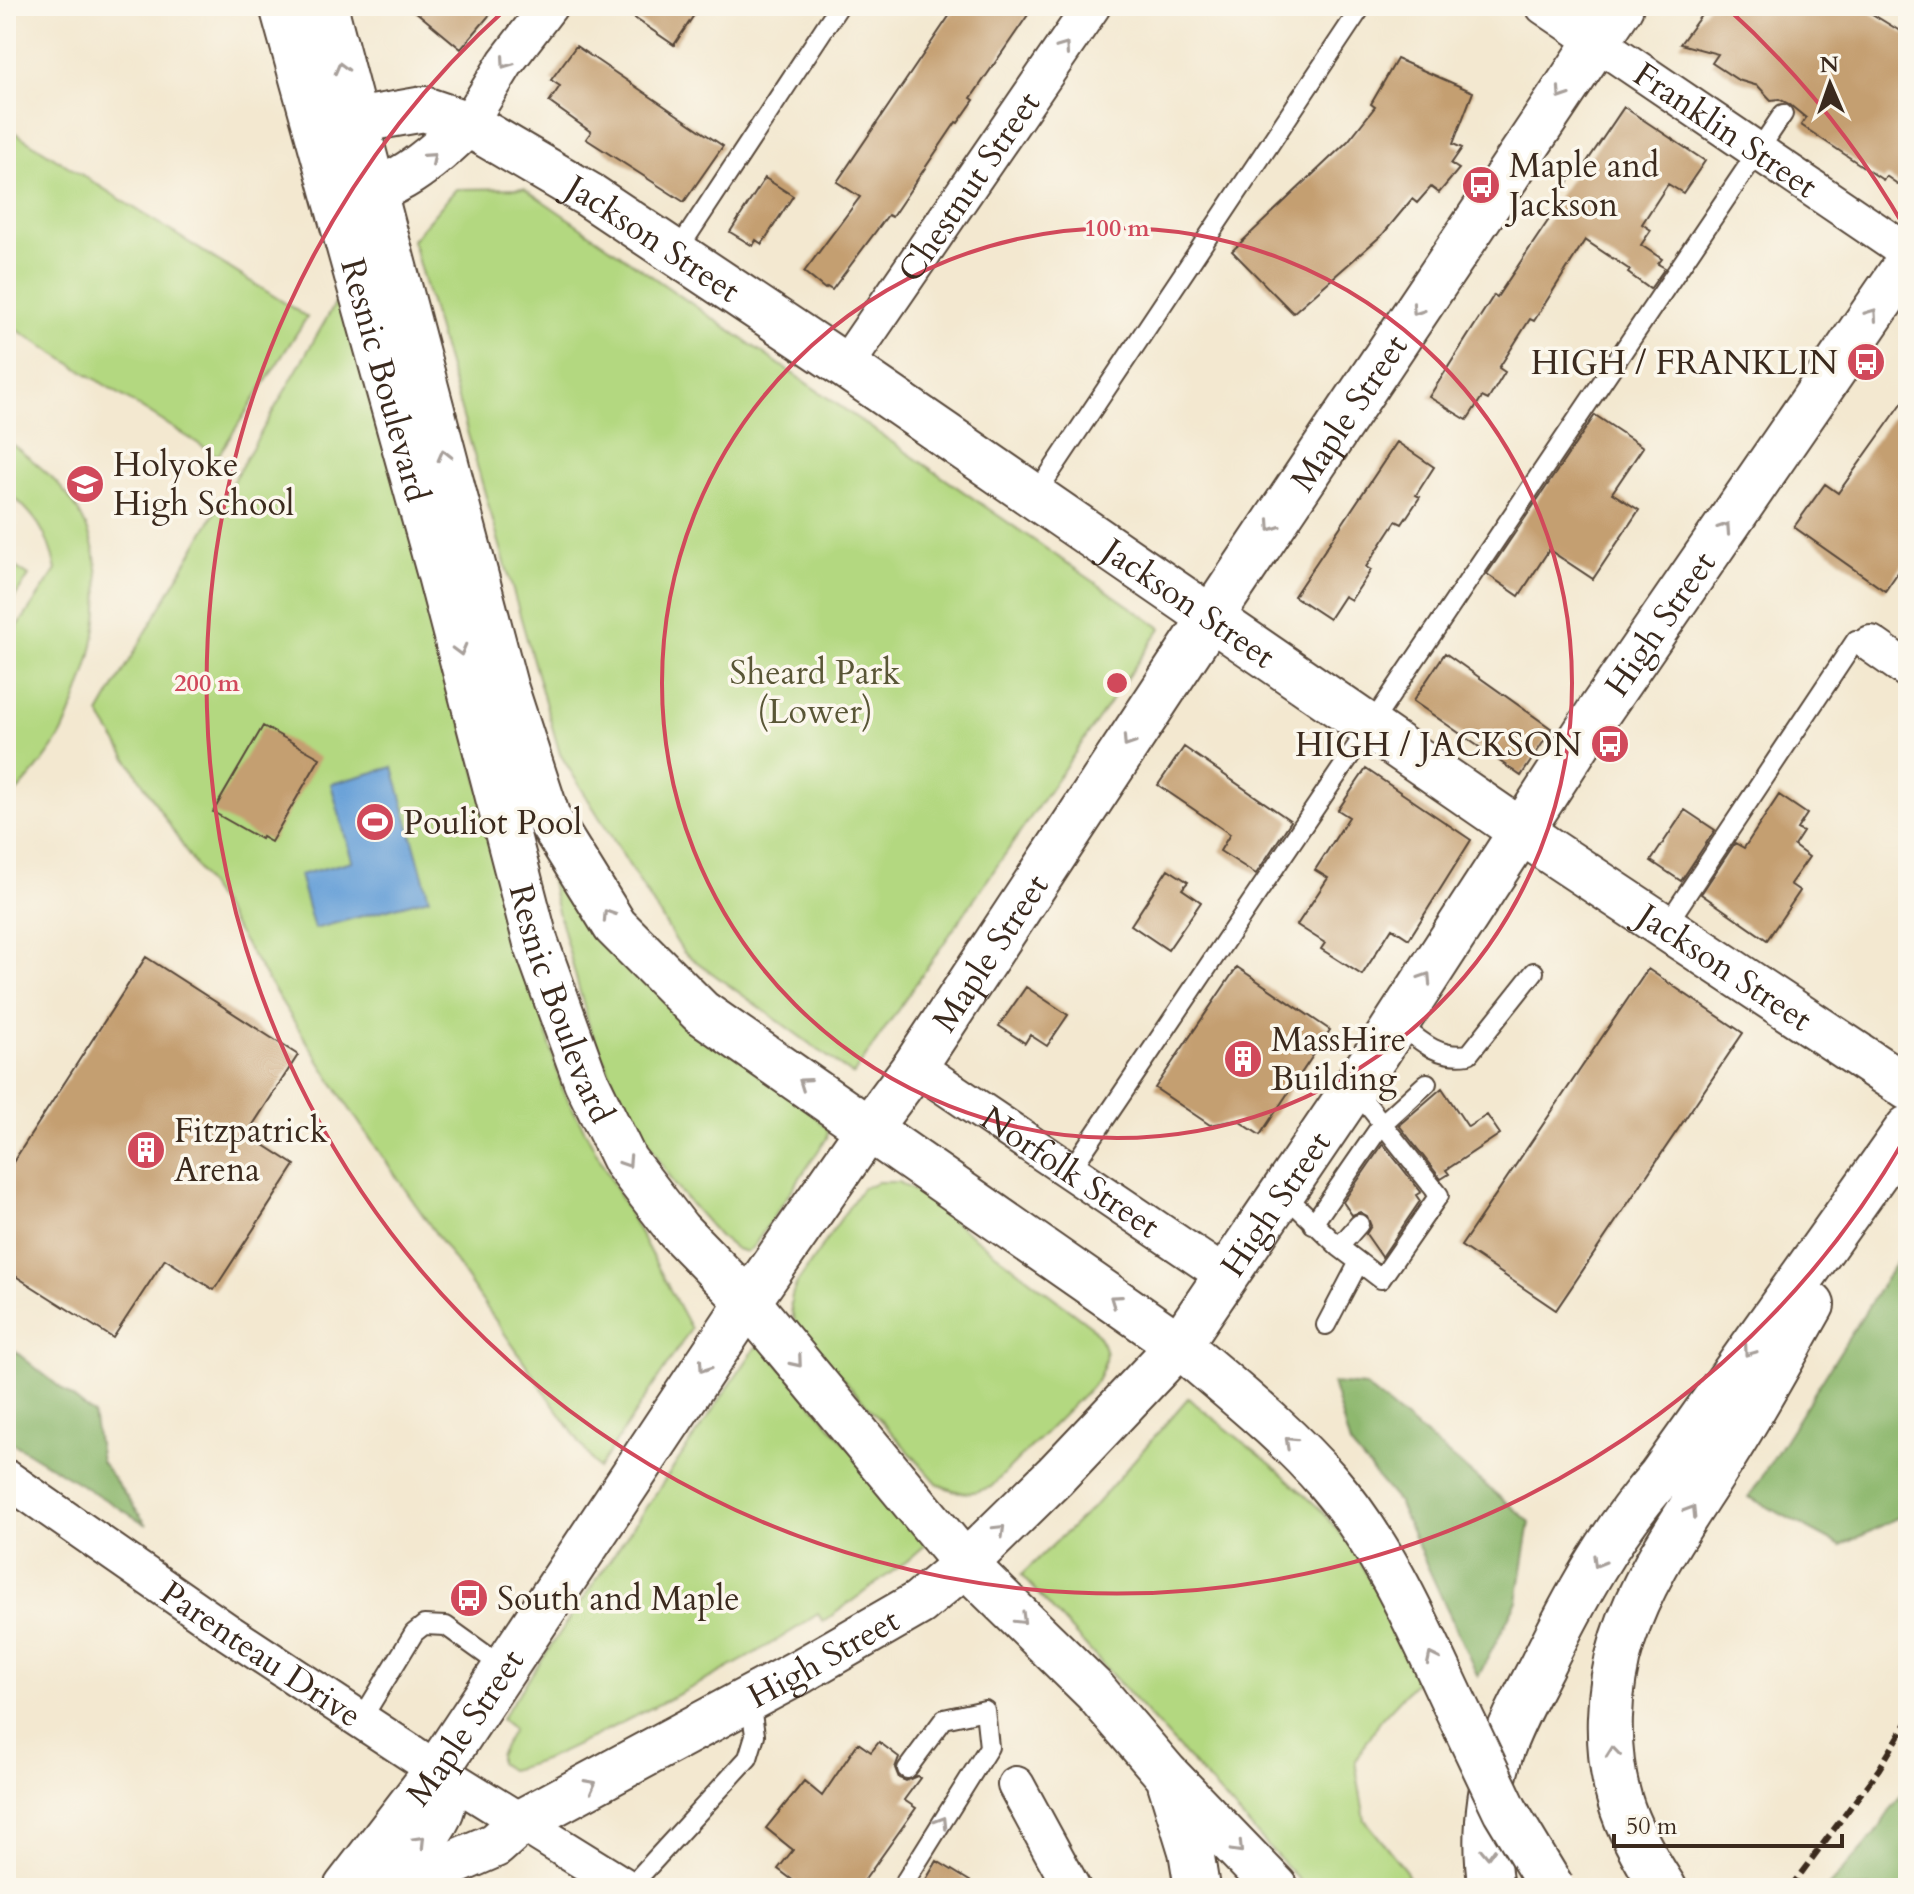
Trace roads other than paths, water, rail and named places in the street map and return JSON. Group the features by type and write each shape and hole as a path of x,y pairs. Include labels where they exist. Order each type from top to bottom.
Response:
{"main road":[{"name":"Resnic Boulevard","path":"282,6 336,127 536,943 586,1081 625,1161 678,1230 748,1302 965,1564 1095,1691 1166,1774 1276,1888"},
{"name":"Resnic Boulevard","path":"325,6 336,127"},
{"name":"Maple Street","path":"346,1888 437,1770 748,1302 915,1066 1609,24"},
{"name":"Jackson Street","path":"336,127 424,109 468,124 589,195 845,366 1522,831 1908,1088"},
{"path":"355,198 424,165 468,124"},
{"name":"Resnic Boulevard","path":"355,198 548,818 615,926 701,1012 1179,1345 1294,1445 1330,1484 1381,1555 1505,1810 1552,1888"},
{"name":"High Street","path":"386,1888 412,1881 495,1845 522,1821 750,1699 919,1603 965,1564 1055,1476 1179,1345 1227,1277 1299,1209 1354,1088 1598,713 1908,262"},
{"path":"1491,1888 1489,1817 1500,1755 1561,1627 1604,1551 1634,1506 1660,1477 1908,1128"},
{"path":"1664,1888 1631,1827 1615,1778 1610,1720 1622,1639 1661,1560 1743,1427 1908,1134"},
{"path":"359,1888 393,1869 431,1831 444,1800 437,1770"},
{"path":"1166,1774 1191,1851 1197,1888"}],"street":[{"path":"468,124 506,62 549,6"},
{"name":"Chestnut Street","path":"845,366 1092,6"},
{"name":"Franklin Street","path":"1544,6 1609,24 1759,151 1908,253"},
{"path":"1871,644 1908,670"},
{"name":"Norfolk Street","path":"915,1066 1227,1277"},
{"name":"Parenteau Drive","path":"6,1478 229,1633 437,1770 628,1888"},
{"path":"1016,1785 1072,1888"}],"lane":[{"path":"676,253 839,6"},
{"path":"1034,497 1362,6"},
{"path":"1070,1171 1783,114"},
{"path":"1665,927 1856,640 1871,644"},
{"path":"1397,1022 1431,1050 1453,1057 1469,1054 1534,972"},
{"path":"1354,1088 1382,1124 1407,1167 1439,1195 1381,1279 1339,1247 1299,1209 1382,1124 1427,1083"},
{"path":"1339,1247 1359,1224"},
{"path":"1326,1325 1359,1262"},
{"path":"361,1720 414,1633 424,1625 446,1626 503,1667"},
{"path":"628,1888 748,1758 755,1735 750,1699"},
{"path":"901,1888 989,1747 985,1710 944,1719 907,1769"}],"water":[{"name":"Pouliot Pool","path":"393,767 429,898 314,929 299,875 352,861 331,784"}],"railway":[{"path":"1790,1888 1879,1769 1908,1721"}],"place":[{"name":"Maple and Jackson","path":"1481,185"},
{"name":"HIGH / FRANKLIN","path":"1866,362"},
{"name":"Holyoke High School","path":"85,484"},
{"name":"HIGH / JACKSON","path":"1610,744"},
{"name":"Pouliot Pool","path":"375,822"},
{"name":"MassHire Building","path":"1243,1059"},
{"name":"Fitzpatrick Arena","path":"146,1150"},
{"name":"South and Maple","path":"469,1598"}],"park label":[{"name":"Sheard Park (Lower)","path":"815,692"}]}
